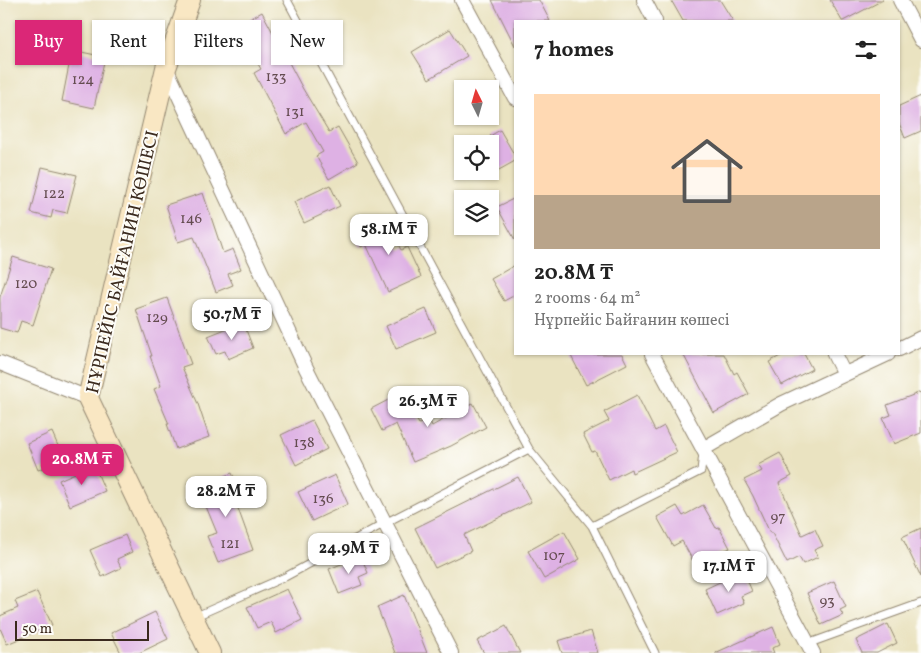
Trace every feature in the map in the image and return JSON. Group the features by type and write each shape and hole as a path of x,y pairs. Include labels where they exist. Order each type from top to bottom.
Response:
{"street":[{"name":"НҰРПЕЙІС БАЙҒАНИН КӨШЕСІ","path":"190,0 166,68 88,398 210,653"},
{"path":"462,0 514,96"},
{"path":"644,0 654,20"},
{"path":"900,0 921,40"},
{"path":"166,68 306,368 450,653"},
{"path":"900,348 921,338"},
{"path":"653,355 810,648"},
{"path":"834,355 844,374"},
{"path":"703,449 781,404 886,355"},
{"path":"0,363 88,398"}],"lane":[{"path":"287,0 528,449 592,526 655,653"},
{"path":"192,618 285,577 528,449"},
{"path":"592,526 700,471 703,449"},
{"path":"810,648 921,603"}],"building":[{"path":"492,0 539,0 549,20 514,20 514,44"},
{"path":"671,0 720,0 732,20 682,20"},
{"path":"830,0 883,0 845,20 841,20"},
{"path":"262,12 271,29 271,65 290,65 329,132 338,127 358,162 329,179 316,156 323,152 306,122 286,134 254,73 261,69 259,65 261,65 261,20 248,20"},
{"path":"450,29 467,56 429,79 412,52"},
{"path":"82,52 92,54 92,65 103,65 94,108 62,101 69,65 82,65"},
{"path":"921,96 921,131 905,138 900,126 900,106"},
{"path":"500,130 514,154 514,162 499,170 499,135 492,135"},
{"path":"42,167 77,175 67,213 53,210 51,218 31,213"},
{"path":"330,185 340,206 304,223 294,202"},
{"path":"203,193 223,253 233,249 241,269 228,274 233,285 216,292 194,237 178,242 166,205"},
{"path":"514,198 514,238 499,211 499,206"},
{"path":"385,219 401,250 407,247 421,277 388,292 366,244 361,247 354,234"},
{"path":"13,257 51,269 33,325 21,321 17,333 0,328 0,297"},
{"path":"514,266 514,296 504,301 491,279"},
{"path":"167,298 191,364 182,367 198,404 209,437 176,449 167,424 169,424 154,389 161,386 136,309"},
{"path":"426,309 436,332 396,349 386,326"},
{"path":"243,322 253,348 228,359 225,351 216,354 208,336"},
{"path":"571,355 622,355 627,364 586,385"},
{"path":"684,355 724,355 734,374 737,372 749,394 714,413"},
{"path":"782,355 805,355 812,369 782,385 769,362"},
{"path":"921,392 921,433 894,444 883,418 891,415 887,405"},
{"path":"637,395 655,431 664,426 677,452 632,473 631,469 609,480 595,451 592,452 583,434 609,421 604,412"},
{"path":"392,398 395,403 405,398 419,424 429,419 432,426 473,403 486,427 451,446 413,462 396,424 382,431 371,409"},
{"path":"312,420 327,449 296,465 281,435"},
{"path":"52,432 64,460 38,470 27,443"},
{"path":"780,453 792,476 779,483 802,535 815,529 823,546 814,550 818,557 803,564 799,557 787,563 744,480 762,471 758,465"},
{"path":"94,465 105,491 70,506 59,480"},
{"path":"232,473 244,500 236,503 253,550 218,563 207,536 217,533 198,487"},
{"path":"335,475 348,504 312,521 298,492"},
{"path":"518,477 531,502 464,535 471,551 435,568 415,528"},
{"path":"703,505 716,528 719,527 730,548 696,566 682,541 673,546 657,517 677,506 683,516"},
{"path":"921,528 921,577 902,537"},
{"path":"564,531 580,559 544,579 528,551"},
{"path":"125,535 132,552 117,559 121,568 102,577 90,550"},
{"path":"361,556 368,573 359,577 362,585 339,594 329,569"},
{"path":"743,571 752,591 741,596 744,603 717,615 705,589"},
{"path":"834,581 846,607 840,610 843,615 821,625 807,593"},
{"path":"287,589 302,620 276,633 271,622 257,628 247,607"},
{"path":"37,592 52,625 7,644 0,628 0,616 18,608 15,601"},
{"path":"404,595 427,653 395,653 377,607"},
{"path":"155,612 168,639 139,653 121,653 111,633"},
{"path":"888,624 897,643 877,653 862,653 856,640"},
{"path":"506,626 520,653 484,653 477,641"},
{"path":"773,627 780,644 772,648 774,653 715,653"},
{"path":"591,631 598,653 562,653 558,641"}]}
